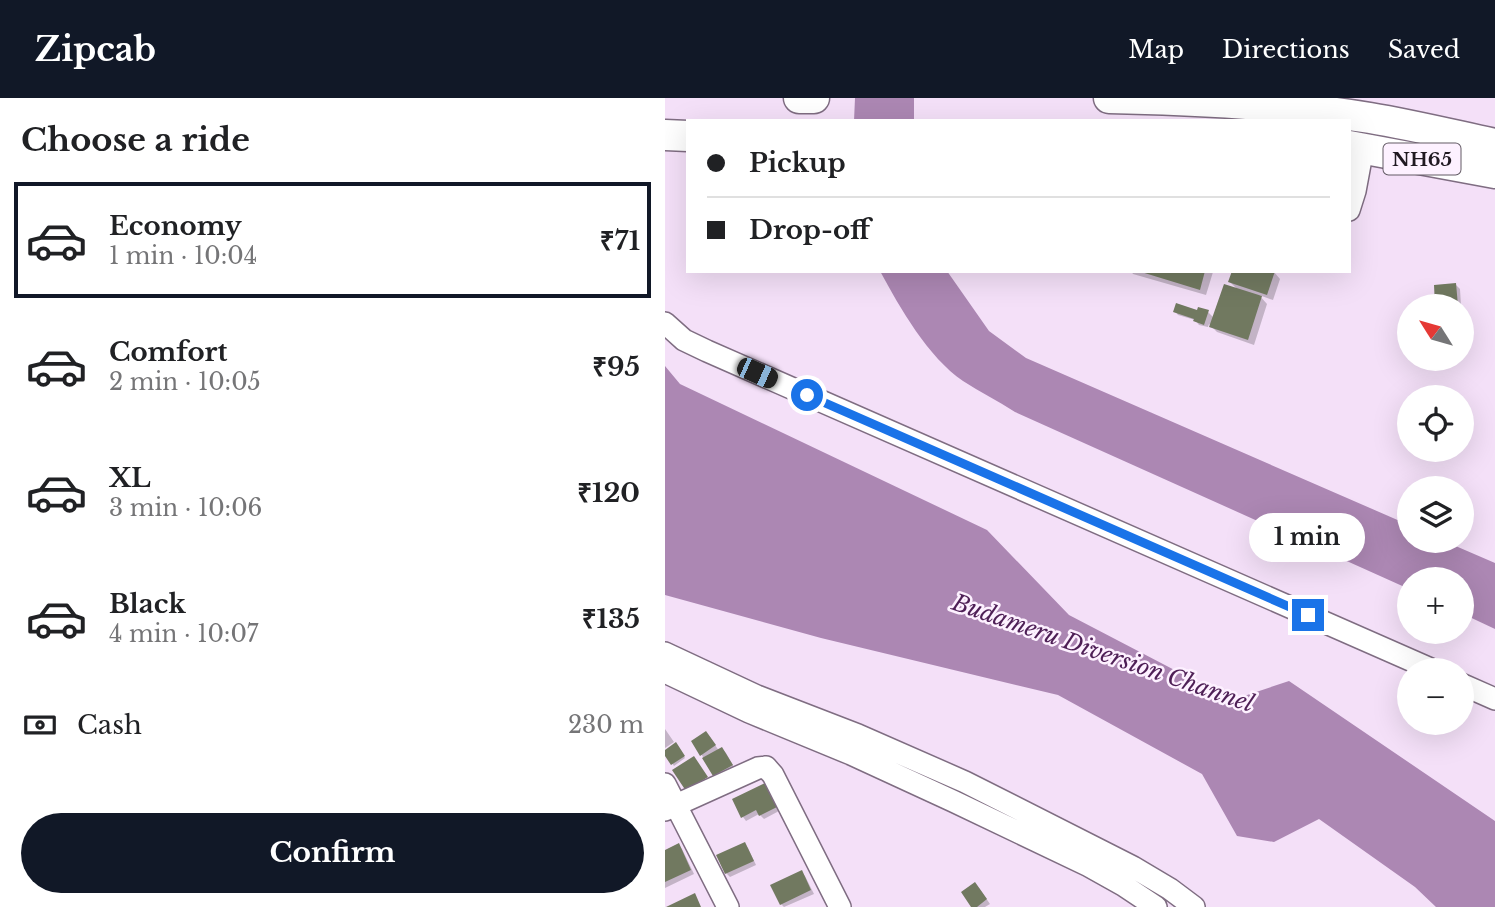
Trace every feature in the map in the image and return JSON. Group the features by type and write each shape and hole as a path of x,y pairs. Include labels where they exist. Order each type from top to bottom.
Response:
{"highway":[{"path":"799,98 814,98"},
{"name":"NH65","path":"1109,98 1209,101 1302,109 1371,118 1495,144"},
{"path":"665,135 686,136"},
{"name":"NH65","path":"1356,147 1495,173"}],"street":[{"path":"1351,204 1355,191 1356,147"},
{"path":"665,323 684,340 707,351 1406,658"},
{"path":"665,653 757,696 858,735 965,782 1133,867 1195,907"},
{"path":"665,673 749,712 851,754 1039,842 1100,872 1156,907"},
{"path":"1474,690 1495,699"},
{"path":"670,808 758,768 767,767 840,907"},
{"path":"665,784 670,808 728,907"}],"water":[{"path":"855,98 914,98 914,119 854,119"},
{"path":"881,273 948,273 989,331 1026,358 1397,520 1397,553 1472,553 1495,563 1495,629 1474,619 1474,567 1397,567 1397,584 1015,412 963,381 938,359 906,316"},
{"name":"Budameru Diversion Channel","path":"665,366 680,384 987,530 1069,615 1232,700 1289,681 1495,821 1495,907 1436,907 1415,887 1319,819 1274,842 1237,836 1202,774 1058,695 821,638 665,595"}],"building":[{"path":"1145,273 1204,273 1200,290"},
{"path":"1231,273 1274,273 1267,295 1228,282"},
{"path":"1456,283 1457,294 1434,294 1434,285"},
{"path":"1224,284 1262,296 1248,340 1209,327"},
{"path":"1176,303 1197,310 1198,307 1209,310 1204,325 1173,312"},
{"path":"706,731 716,745 700,756 691,741"},
{"path":"676,742 685,756 671,765 665,756 665,750"},
{"path":"722,747 733,765 713,776 702,758"},
{"path":"694,756 708,777 686,791 672,770"},
{"path":"765,783 777,807 759,816 756,810 741,818 732,799"},
{"path":"745,842 754,861 725,874 716,855"},
{"path":"679,843 691,870 665,882 665,850"},
{"path":"802,870 811,890 780,905 770,885"},
{"path":"975,882 987,899 977,907 971,907 961,892"},
{"path":"695,893 701,907 666,907"}],"route":[{"path":"807,395 1308,615"}]}
